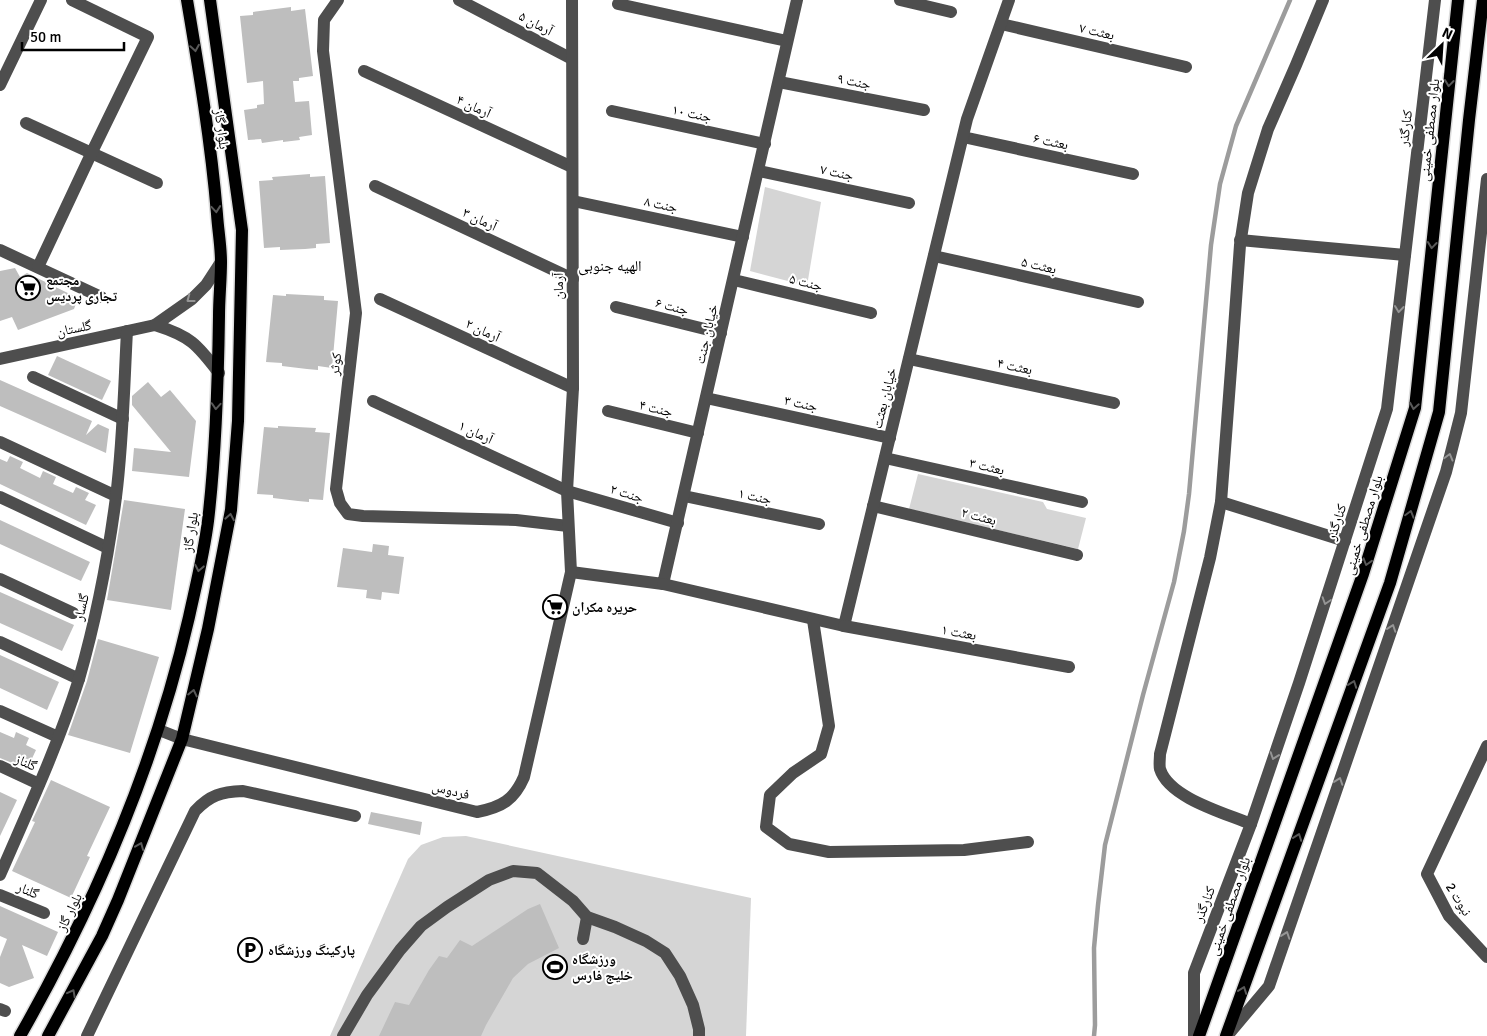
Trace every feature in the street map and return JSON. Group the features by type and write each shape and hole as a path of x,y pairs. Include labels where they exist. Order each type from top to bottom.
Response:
{"main road":[{"name":"بلوار گاز","path":"20,1036 91,902 118,840 159,730 182,648 208,523 219,373 221,262 213,170 187,0"},
{"name":"بلوار گاز","path":"48,1036 110,918 182,739 208,629 231,510 238,422 242,230 210,0"},
{"name":"بلوار مصطفی خمینی","path":"1199,1036 1363,574 1415,408 1458,0"},
{"path":"1227,1036 1390,583 1439,412 1469,120 1484,0"}],"street":[{"path":"0,85 40,0"},
{"path":"38,267 148,36 72,0"},
{"name":"کوثر","path":"338,0 324,20 323,51 356,313 336,489 340,503 348,514 362,516 516,520 568,526"},
{"name":"آرمان ۵","path":"460,0 572,59"},
{"name":"آرمان","path":"570,572 568,491 573,388 572,0"},
{"name":"خیابان جنت","path":"663,584 798,0"},
{"path":"900,0 951,12"},
{"name":"خیابان بعثت","path":"844,626 967,119 1009,0"},
{"path":"1251,824 1184,797 1169,784 1160,769 1160,754 1210,558 1221,502 1240,240 1248,193 1268,129 1323,0"},
{"name":"کنارگذر","path":"1194,1036 1194,972 1251,824 1296,692 1387,408 1435,0"},
{"path":"618,4 787,41"},
{"name":"بعثت ۷","path":"1001,24 1186,67"},
{"name":"آرمان ۴","path":"364,72 572,167"},
{"name":"جنت ۹","path":"779,82 924,110"},
{"name":"جنت ۱۰","path":"612,111 765,144"},
{"path":"26,123 157,183"},
{"name":"بعثت ۶","path":"963,137 1132,174"},
{"name":"جنت ۷","path":"759,171 909,202"},
{"path":"1227,1036 1268,986 1446,472 1461,413 1487,179"},
{"name":"آرمان ۳","path":"374,186 573,279"},
{"name":"جنت ۸","path":"573,200 744,237"},
{"path":"1240,240 1405,255"},
{"path":"0,250 101,296"},
{"name":"بعثت ۵","path":"934,256 1138,302"},
{"name":"گلستان","path":"0,359 155,325 192,299 206,285 221,262"},
{"name":"جنت ۵","path":"734,280 871,313"},
{"name":"آرمان ۲","path":"380,299 573,388"},
{"name":"جنت ۶","path":"616,307 721,334"},
{"path":"155,325 173,331 190,340 203,352 219,373"},
{"name":"گلسار","path":"0,875 40,784 58,737 78,679 90,634 108,548 116,496 123,420 127,331"},
{"name":"بعثت ۴","path":"909,358 1114,403"},
{"path":"33,377 123,420"},
{"name":"جنت ۳","path":"706,398 890,438"},
{"name":"آرمان ۱","path":"372,401 568,491"},
{"name":"جنت ۴","path":"608,411 698,433"},
{"path":"0,442 116,496"},
{"name":"بعثت ۳","path":"885,458 1082,502"},
{"name":"جنت ۲","path":"568,491 678,524"},
{"name":"جنت ۱","path":"684,496 819,524"},
{"path":"0,497 108,548"},
{"path":"1221,502 1345,541"},
{"name":"بعثت ۲","path":"874,506 1078,555"},
{"path":"570,572 663,584 844,626"},
{"name":"فردوس","path":"159,730 182,739 477,812 492,809 508,801 518,790 524,777 570,572"},
{"path":"0,579 73,613"},
{"path":"813,620 829,726 821,754 793,773 770,795 766,827 789,844 829,852 964,850 1028,842"},
{"name":"بعثت ۱","path":"844,626 1069,667"},
{"path":"0,642 78,679"},
{"path":"0,710 58,737"},
{"name":"نبوت 2","path":"1487,746 1427,874 1449,916 1487,957"},
{"name":"گلناز","path":"0,766 40,784"},
{"path":"86,1036 195,812 204,802 213,796 228,791 243,791 355,816"},
{"path":"343,1036 367,995 400,950 421,926 489,880 513,871 537,873 573,901 587,917 646,941 665,953 680,976 693,1005 699,1036"},
{"name":"گلنار","path":"0,895 44,914"},
{"path":"584,939 587,917"}],"shaded area":[{"path":"765,187 821,202 807,286 750,271"},
{"path":"918,474 1043,502 1047,509 1086,518 1078,549 909,509"},
{"name":"ورزشگاه خلیج فارس","path":"466,836 751,898 746,1036 330,1036 408,859 421,845 443,837"}],"building":[{"path":"291,7 291,11 305,9 313,76 293,81 295,102 309,101 312,135 299,137 300,140 283,142 283,140 262,143 261,139 248,140 244,110 257,108 257,105 264,104 263,81 247,83 240,16 253,15 253,12"},
{"path":"310,174 310,177 325,176 330,243 316,244 316,248 305,249 280,250 280,247 264,248 259,181 273,180 272,177"},
{"name":"مجتمع تجاری پردیس","path":"15,268 20,277 27,273 78,298 74,309 18,330 12,317 0,321 0,271"},
{"path":"286,294 324,296 324,300 338,301 332,368 318,366 318,370 282,366 282,363 266,362 273,295 286,296"},
{"path":"57,356 111,381 102,400 48,375"},
{"path":"0,380 92,421 86,435 98,424 109,429 106,453 0,406"},
{"path":"148,382 161,397 170,390 196,421 189,477 132,471 134,448 171,452 132,405 132,396"},
{"path":"278,426 316,428 315,432 330,433 323,500 309,499 309,502 273,498 273,495 257,494 264,427 278,428"},
{"path":"10,456 23,462 20,468 40,478 43,471 56,477 53,484 73,493 76,487 89,493 85,500 96,505 86,525 0,484 0,459 7,462"},
{"path":"124,500 185,509 171,610 107,600"},
{"path":"0,520 90,562 81,581 0,544"},
{"path":"373,544 389,546 388,555 404,557 399,594 382,592 381,600 366,598 367,590 337,587 343,548 372,552"},
{"path":"0,592 74,625 62,651 0,623"},
{"path":"98,639 159,657 130,753 68,735 87,681"},
{"path":"0,655 59,682 47,710 0,688"},
{"path":"0,732 14,738 16,732 29,738 26,745 36,750 27,769 0,758"},
{"path":"51,780 110,807 87,856 90,857 71,898 12,871 35,822 32,821"},
{"path":"0,792 17,800 0,836"},
{"path":"371,812 422,822 420,835 368,824"},
{"path":"540,904 559,948 528,964 513,978 481,1036 379,1036 395,1002 409,1005 439,956 447,958 460,940 472,946 528,909"},
{"path":"0,906 58,932 47,956 22,945 34,978 9,987 0,983 0,957 7,939 0,936"}],"waterway":[{"path":"1094,1036 1094,948 1105,845 1174,582 1184,531 1189,494 1211,245 1220,184 1236,126 1290,0"}],"place":[{"name":"مجتمع تجاری پردیس","path":"28,288"},
{"name":"حریره مکران","path":"555,607"},
{"name":"پارکینگ ورزشگاه","path":"250,950"},
{"name":"ورزشگاه خلیج فارس","path":"555,967"}],"district":[{"name":"الهیه جنوبی","path":"610,266"}]}
